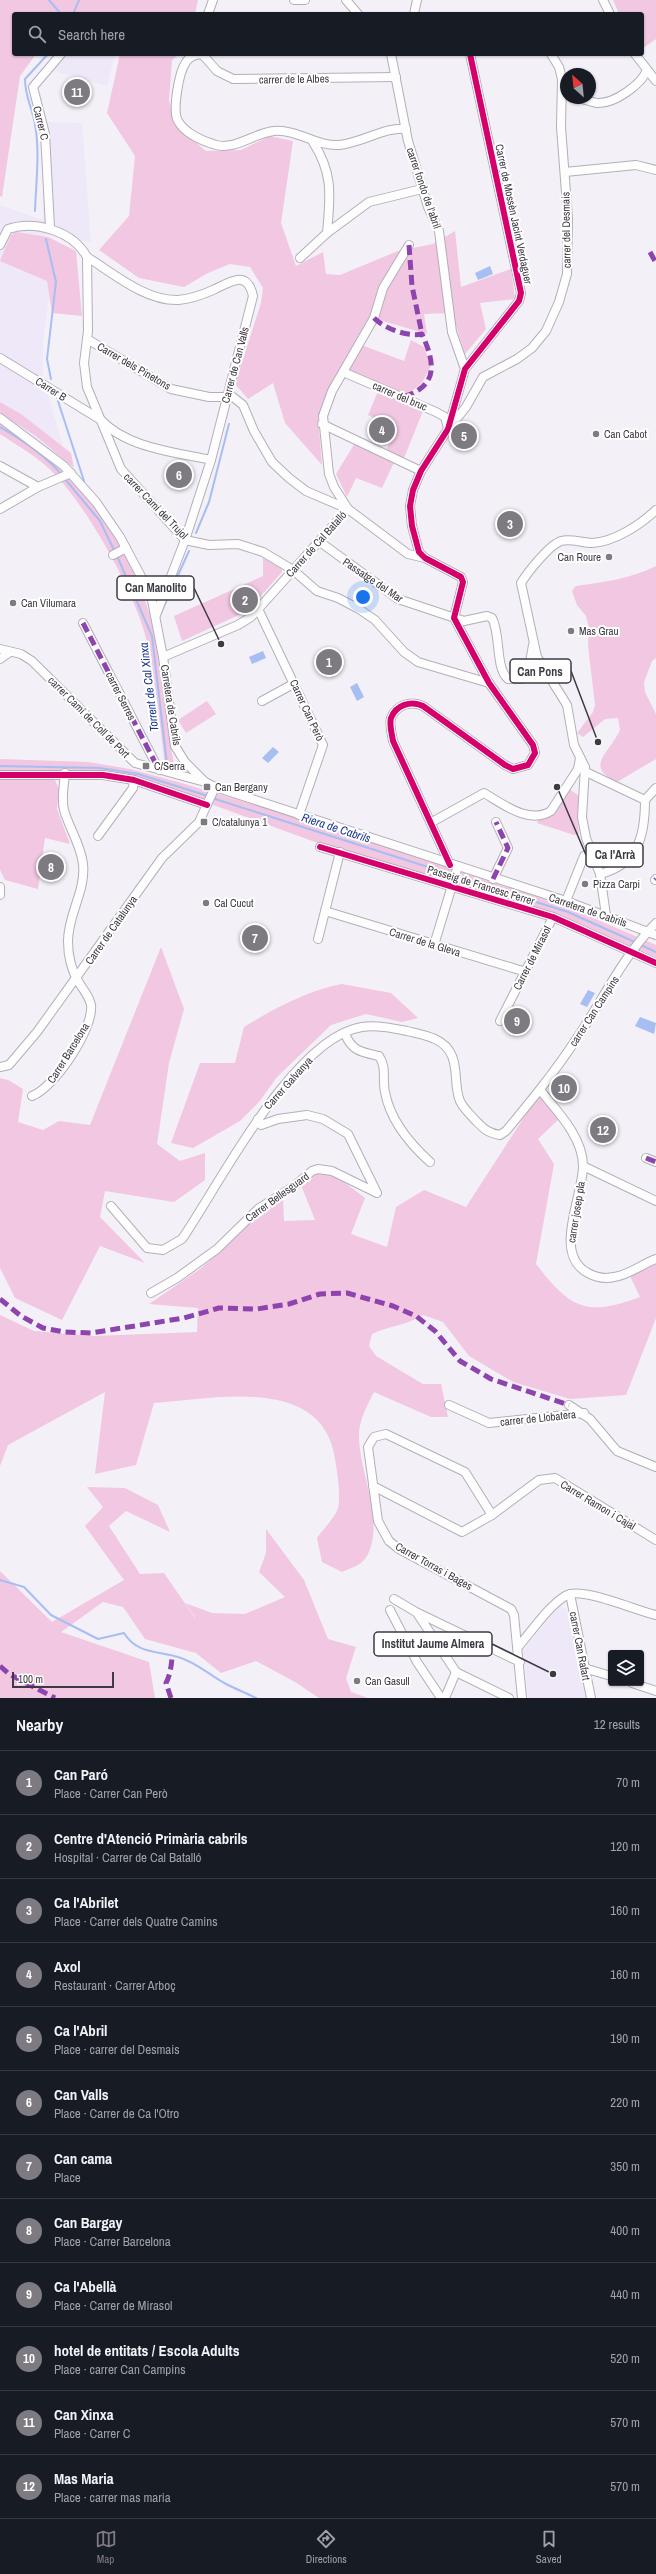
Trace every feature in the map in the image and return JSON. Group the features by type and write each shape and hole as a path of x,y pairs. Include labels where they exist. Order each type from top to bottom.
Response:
{"street":[{"path":"209,12 213,0"},
{"path":"294,0 305,0"},
{"path":"346,0 356,12"},
{"path":"414,12 417,0"},
{"path":"603,0 609,12"},
{"name":"Carrer C","path":"50,227 46,134 33,87 59,56"},
{"name":"carrer de le Albes","path":"197,56 189,59 182,71 176,105 176,116 182,127 206,142 218,145 229,145 274,131 294,133 313,142 337,145 356,143 393,129 406,129"},
{"name":"carrer de le Albes","path":"204,56 217,72 233,79 396,77"},
{"name":"carrer fondo de l'abril","path":"391,56 406,129 422,189 439,231 452,332 465,369"},
{"name":"Carrer de Mossèn Jacint Verdaguer","path":"454,618 463,582 461,577 425,558 419,552 414,541 410,506 420,471 448,429 465,369 519,301 521,293 470,56"},
{"path":"552,56 559,67 560,72"},
{"path":"636,56 656,81"},
{"path":"596,102 617,97 635,87 644,78 647,70"},
{"path":"563,104 560,127 565,172 636,165 656,170"},
{"path":"313,142 320,153 330,180 327,233"},
{"name":"carrer del Desmais","path":"448,429 466,407 483,377 517,359 532,348 546,330 559,302 567,274 568,219 565,172"},
{"path":"300,258 327,233 369,202 422,189"},
{"path":"0,245 8,229 50,227 81,246 87,257"},
{"name":"Carrer de Cal Batalló","path":"163,657 238,625 258,609 292,570 320,542 348,509 329,474 322,424 332,391 374,318 383,288 409,246"},
{"name":"carrer Camí del Trujol","path":"87,257 87,339 84,363 87,387 121,469 186,540 210,545 238,544 251,547 292,570 317,591 338,598 375,620 404,652 418,662 489,683"},
{"name":"Carrer de Can Valls","path":"87,257 145,292 169,299 197,296 235,279 248,282 253,296 226,396 211,460 186,540 156,615"},
{"name":"Carrer dels Pinetons","path":"87,339 171,389 209,397 233,397 243,405 259,442 272,462 289,478 306,491 348,509 408,554 425,558"},
{"name":"Carrer B","path":"0,358 101,420 111,430 144,445 211,460"},
{"name":"carrer del bruc","path":"343,372 436,412 445,417 448,429"},
{"name":"Carretera de Cabrils","path":"0,418 38,444 65,475 107,516 120,552 151,595 163,657 175,746 185,762 214,789 299,815 455,867 566,901 606,915 646,933 656,935"},
{"path":"322,424 420,471"},
{"path":"0,466 38,487"},
{"path":"0,509 38,487 65,475"},
{"path":"606,915 600,874 586,838 582,817 586,772 572,739 567,705 537,657 533,645 521,583 551,548 566,540 592,543 605,541 630,529 656,510"},
{"name":"Passatge del Mar","path":"320,542 398,599 464,621 486,616 492,618 496,626 502,670 508,679 521,679 526,675 533,645"},
{"name":"Carrer Can Però","path":"258,609 295,683 323,745 299,815"},
{"path":"434,945 455,867 407,774 393,741 391,718 403,706 417,703 505,765 513,769 522,768 533,760 535,753 533,745 489,683 454,618"},
{"name":"carrer Serres","path":"83,623 159,770"},
{"name":"carrer Camí de Coll de Port","path":"0,649 21,654 32,660 135,763 206,782"},
{"path":"0,659 10,652"},
{"path":"262,701 295,683"},
{"path":"432,822 484,793 521,814 545,815 551,811 578,769 580,758"},
{"path":"586,772 645,800"},
{"name":"Carrer Barcelona","path":"32,1096 40,1093 56,1077 87,1028 91,1015 91,1005 87,994 70,963 68,940 70,919 83,876 83,863 64,809 62,797 65,774"},
{"path":"0,775 103,775 134,780 207,803"},
{"path":"98,836 133,788 134,780"},
{"path":"600,874 625,864 633,856 645,814 645,800 656,788"},
{"name":"Carrer de Catalunya","path":"0,1068 9,1065 16,1058 77,978 162,858 199,822 214,789"},
{"path":"493,879 508,848 496,822"},
{"name":"Passeig de Francesc Ferrer","path":"320,847 451,884 553,917 633,948 656,963"},
{"path":"318,939 340,852"},
{"path":"566,901 584,856 592,853"},
{"path":"0,887 0,895"},
{"name":"Carrer de la Gleva","path":"325,911 526,972"},
{"name":"Carrer de Mirasol","path":"500,1021 553,917"},
{"name":"carrer Can Campins","path":"540,1090 575,1041 633,948 656,923"},
{"name":"Carrer Galvanya","path":"111,1206 147,1248 163,1250 182,1239 258,1119 291,1077 332,1039 361,1027 388,1027 436,1039 452,1056 459,1100 490,1134 500,1135 506,1131 540,1090"},
{"path":"345,1034 349,1044 356,1051 379,1056 383,1061 384,1091 399,1128 410,1145 430,1162"},
{"path":"540,1090 567,1124 580,1151 583,1166 656,1201"},
{"name":"Carrer Bellesguard","path":"151,1293 177,1278 217,1249 258,1209 293,1187 312,1171 318,1169 332,1171 377,1193 348,1134 315,1116 278,1119 261,1125 258,1119"},
{"path":"646,1158 656,1162"},
{"name":"carrer josep pla","path":"583,1166 571,1242 573,1259 586,1272 605,1278 622,1276 656,1259"},
{"name":"carrer de Llobatera","path":"448,1405 489,1423 584,1413"},
{"path":"569,1405 584,1413 617,1451 656,1467"},
{"name":"Carrer Torras i Bages","path":"492,1515 466,1472 386,1434 374,1436 368,1447 378,1521 389,1540 399,1549 511,1609 514,1615 518,1647"},
{"name":"Carrer Ramon i Cajal","path":"373,1486 462,1532 492,1515 539,1480 555,1478 656,1540"},
{"path":"522,1698 518,1647 559,1600 570,1594 594,1596 656,1615"},
{"name":"carrer Can Rafart","path":"570,1594 591,1698"},
{"path":"394,1599 416,1612 520,1662"},
{"path":"390,1610 417,1662 437,1696"},
{"path":"416,1612 456,1672 509,1698"},
{"path":"584,1668 608,1675"},
{"path":"445,1698 456,1672"},
{"path":"641,1686 656,1691"}],"shaded area":[{"path":"0,0 198,0 195,12 12,12 12,56 35,56 20,76 2,197 0,196"},
{"path":"613,0 656,0 656,39 644,48 644,12 618,12"},
{"path":"53,56 114,56 107,86 54,71 42,80 36,90 47,122 82,123 91,242 44,235 51,284 43,342 43,378 63,445 55,462 0,422 0,205 43,220 43,148 29,95 29,83"},
{"path":"120,56 177,56 172,60 169,100 176,126 206,151 241,150 270,136 293,141 281,223 296,266 323,252 326,274 340,275 398,251 433,244 455,231 461,287 511,269 515,299 480,303 486,329 465,354 452,313 424,314 427,334 369,317 356,343 404,361 411,340 424,347 431,366 422,383 408,394 405,404 423,411 404,458 397,456 382,488 356,478 347,497 336,474 355,443 384,454 397,429 368,415 381,384 341,369 318,416 322,465 285,423 273,383 248,399 235,384 261,303 263,288 250,267 230,264 208,273 184,287 139,278 99,250 129,216 135,156 107,113"},
{"path":"16,232 48,237 76,251 82,316 52,313 47,281 0,261 11,235"},
{"path":"0,402 21,414 71,453 74,468 36,436 0,413"},
{"path":"0,422 36,447 56,463 73,480 89,499 104,521 131,567 141,590 155,637 175,769 165,767 155,688 147,642 132,598 120,573 91,522 60,480 45,465 0,434"},
{"path":"263,558 282,569 282,572 259,598 247,586 230,602 241,614 182,641 174,616 263,576"},
{"path":"656,566 656,658 652,661 644,682 645,692 656,714 656,759 617,782 607,776 602,770 600,764 606,751 620,730 618,718 605,719 583,737 577,733 593,712 595,705 588,646 589,628 586,616 577,605 572,591 576,586 627,577"},
{"path":"247,589 256,598 243,611 234,603"},
{"path":"207,701 216,714 186,733 178,720"},
{"path":"0,759 88,762 130,769 292,816 570,908 656,945 656,957 553,913 315,842 139,778 0,773"},
{"path":"46,778 55,780 59,789 57,809 70,844 45,838 38,889 5,880 0,870 0,779"},
{"path":"568,788 579,796 577,816 579,834 574,835 537,823 539,817 547,817"},
{"path":"161,947 184,1009 169,1063 157,1144 180,1161 205,1153 205,1180 174,1202 105,1191 100,1217 145,1263 100,1246 62,1320 15,1298 0,1268 0,1078 8,1080 23,1089 18,1122 43,1130 59,1121 90,1125"},
{"path":"342,984 391,993 418,1018 402,1022 366,1014 331,1025 277,1077 259,1102 240,1121 193,1148 171,1143 200,1063 235,1063 244,1027 304,995"},
{"path":"539,1094 559,1119 538,1139 554,1164 536,1264 559,1291 570,1299 581,1305 606,1307 640,1297 630,1276 656,1264 656,1318 626,1395 570,1399 513,1382 469,1356 443,1322 423,1315 411,1321 372,1334 369,1346 376,1356 423,1384 441,1384 448,1417 431,1417 374,1392 364,1414 359,1432 360,1452 373,1513 372,1543 367,1556 362,1562 342,1572 322,1562 317,1538 332,1520 338,1508 339,1491 335,1459 326,1432 310,1414 288,1403 262,1398 234,1397 154,1403 136,1465 95,1474 105,1392 8,1445 0,1466 0,1315 34,1331 93,1336 197,1332 198,1308 149,1304 200,1269 232,1241 259,1212 283,1197 284,1221 315,1220 301,1185 316,1174 335,1175 365,1198 351,1234 387,1247 396,1207 424,1190 466,1207"},
{"path":"87,1487 125,1488 158,1505 170,1532 126,1511 109,1526 140,1574 164,1573 195,1618 185,1603 212,1613 245,1614 285,1597 259,1572 266,1553 266,1529 304,1580 328,1639 356,1647 346,1678 351,1692 368,1698 319,1698 295,1682 256,1661 221,1673 196,1653 145,1639 123,1607 103,1602 61,1632 149,1662 155,1698 0,1698 0,1571 52,1622 124,1580 85,1526 103,1507"},
{"path":"561,1607 567,1610 586,1698 528,1698 523,1651 557,1609"}],"water":[{"path":"490,266 493,274 478,280 475,273"},
{"path":"263,651 266,658 252,664 249,657"},
{"path":"357,683 364,697 357,701 350,687"},
{"path":"273,747 279,752 268,763 262,758"},
{"path":"588,990 595,993 587,1007 580,1004"},
{"path":"640,1017 656,1023 654,1034 635,1026"}],"waterway":[{"path":"49,0 59,12"},
{"name":"Torrent de Cal Xinxa","path":"74,12 79,0"},
{"name":"Torrent de Cal Xinxa","path":"35,211 37,145 34,118 26,91 25,79 46,56"},
{"name":"Torrent de Cal Xinxa","path":"46,239 56,282 47,359 51,379"},
{"name":"Torrent de Cal Xinxa","path":"58,401 84,481"},
{"path":"196,533 209,502 229,424"},
{"path":"0,427 33,448 62,475"},
{"name":"Torrent de Cal Xinxa","path":"65,479 100,521 115,552"},
{"path":"160,615 189,551"},
{"name":"Torrent de Cal Xinxa","path":"117,556 152,636 167,764"},
{"name":"Riera de Cabrils","path":"0,766 100,768 138,774 208,796"},
{"name":"Riera de Cabrils","path":"212,798 453,875"},
{"name":"Riera de Cabrils","path":"457,877 568,912 637,943"},
{"name":"Riera de Cabrils","path":"641,945 656,952"},
{"path":"0,1580 24,1587 51,1615 98,1639 124,1633 129,1640 141,1648 185,1659 226,1684 256,1698"}],"marked path":[{"path":"409,245 412,286 422,334"},
{"path":"650,252 656,263"},
{"path":"374,318 390,329 416,335 422,334 430,355 431,372 428,380 423,387 403,397"},
{"path":"83,623 159,770"},
{"path":"493,879 508,848 496,822"},
{"path":"646,1158 656,1162"},
{"path":"0,1299 21,1316 43,1328 65,1332 91,1333 184,1318 219,1308 257,1309 289,1304 320,1294 347,1293 393,1306 416,1316 435,1331 460,1361 491,1379 569,1405"},
{"path":"171,1698 166,1683 169,1677 172,1655"},
{"path":"0,1666 9,1674 55,1698"}],"cycle path":[{"path":"450,865 393,741 390,724 391,718 396,710 409,704 418,704 423,706 505,765 513,769 528,765 535,753 533,745 489,683 454,618 463,582 461,577 425,558 419,552 412,526 410,506 413,490 421,471 448,429 465,369 519,301 521,293 470,56"},
{"path":"0,775 103,775 134,780 207,805"},
{"path":"320,847 553,917 656,963"}],"place":[{"name":"Can Xinxa","path":"77,92"},
{"name":"Axol","path":"382,430"},
{"name":"Can Cabot","path":"596,434"},
{"name":"Ca l'Abril","path":"464,436"},
{"name":"Can Valls","path":"179,475"},
{"name":"Ca l'Abrilet","path":"510,524"},
{"name":"Can Roure","path":"609,557"},
{"name":"Centre d'Atenció Primària cabrils","path":"245,600"},
{"name":"Can Vilumara","path":"13,603"},
{"name":"Mas Grau","path":"571,631"},
{"name":"Can Manolito","path":"221,644"},
{"name":"Can Paró","path":"329,662"},
{"name":"Can Pons","path":"598,742"},
{"name":"C/Serra","path":"146,766"},
{"name":"Can Bergany","path":"207,787"},
{"name":"Ca l'Arrà","path":"557,787"},
{"name":"C/catalunya 1","path":"204,822"},
{"name":"Can Bargay","path":"51,867"},
{"name":"Pizza Carpi","path":"585,884"},
{"name":"Cal Cucut","path":"206,903"},
{"name":"Can cama","path":"255,938"},
{"name":"Ca l'Abellà","path":"517,1021"},
{"name":"hotel de entitats / Escola Adults","path":"564,1088"},
{"name":"Mas Maria","path":"603,1130"},
{"name":"Institut Jaume Almera","path":"553,1674"},
{"name":"Can Gasull","path":"357,1681"}]}
